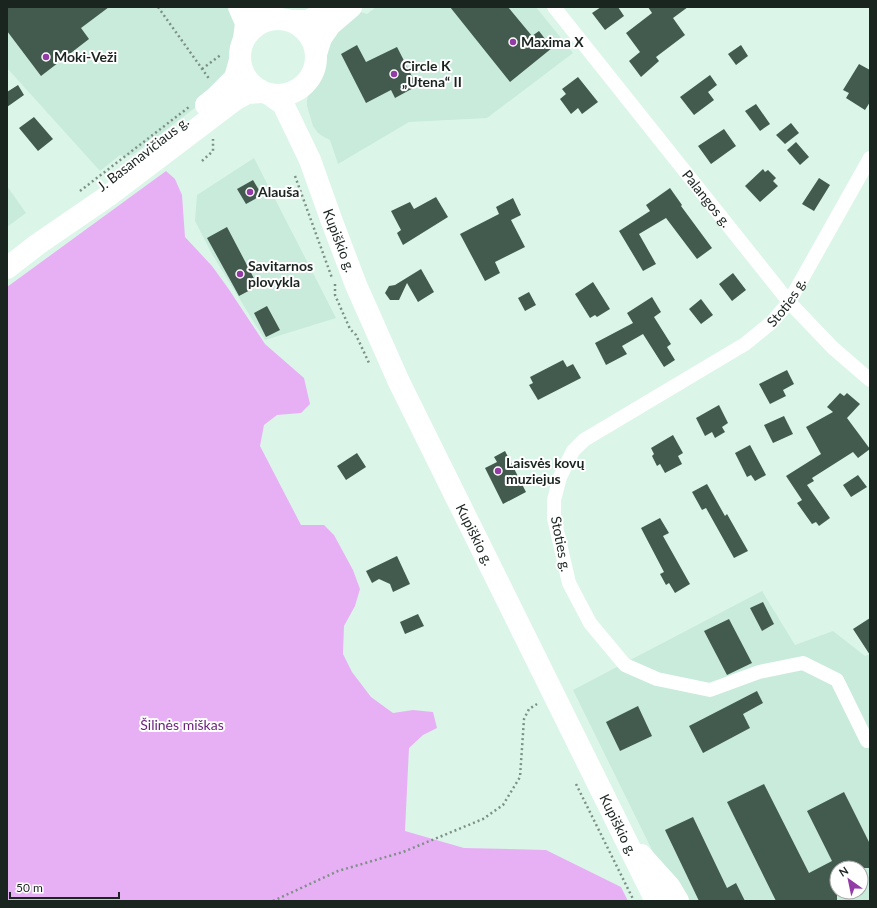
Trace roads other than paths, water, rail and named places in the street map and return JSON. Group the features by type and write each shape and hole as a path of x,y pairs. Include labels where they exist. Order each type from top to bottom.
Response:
{"main road":[{"path":"239,7 246,23 241,49 233,56 247,79 254,86 266,93 279,95 289,94 306,84 312,75 316,64 314,43 309,34 301,26 262,12 258,7"},
{"path":"244,39 251,30 259,24 269,20 309,21 330,7"},
{"path":"316,54 321,38 330,25 351,7"},
{"name":"J. Basanavičiaus g.","path":"38,244 100,186 216,98 235,78 233,56"},
{"name":"Kupiškio g.","path":"306,84 300,99 310,160"},
{"name":"J. Basanavičiaus g.","path":"7,268 38,244 108,196 236,99 247,93 266,93"},
{"name":"Kupiškio g.","path":"266,93 283,104 310,160 356,285 396,376 656,901"},
{"path":"623,834 669,886 678,901"}],"street":[{"name":"Palangos g.","path":"554,7 789,302 833,348 870,380"},
{"name":"Stoties g.","path":"867,741 837,680 803,663 759,672 710,690 657,679 625,665 590,623 569,583 554,518 554,500 560,477 573,451 584,440 745,344 772,322 789,302 870,158"}],"place":[{"name":"Maxima X","path":"513,42"},
{"name":"Moki-Veži","path":"46,57"},
{"name":"Circle K „Utena“ II","path":"394,74"},
{"name":"Alauša","path":"250,192"},
{"name":"Savitarnos plovykla","path":"240,274"},
{"name":"Laisvės kovų muziejus","path":"498,471"}],"park label":[{"name":"Šilinės miškas","path":"182,725"}]}
